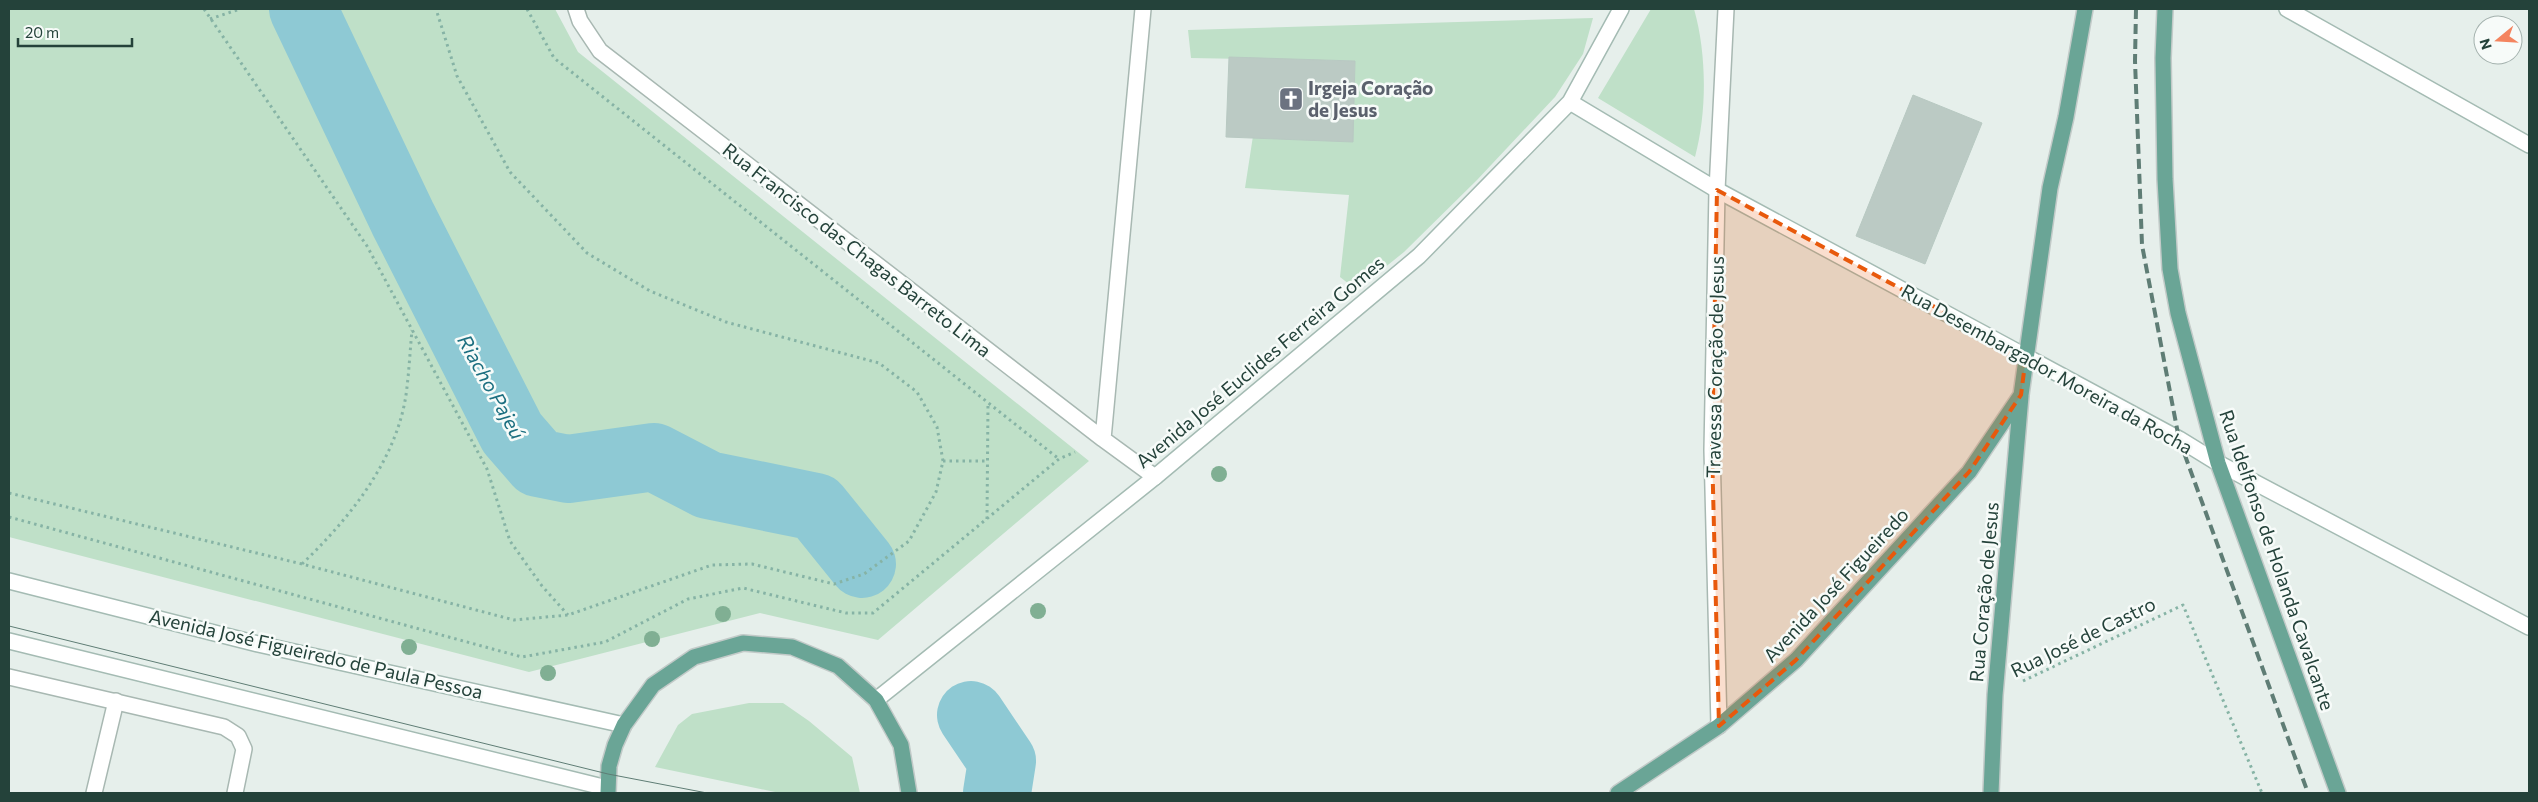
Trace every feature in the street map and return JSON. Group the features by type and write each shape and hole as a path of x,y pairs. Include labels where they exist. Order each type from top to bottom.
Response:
{"main road":[{"path":"2026,356 2050,188 2066,117 2085,9"},
{"name":"Rua Idelfonso de Holanda Cavalcante","path":"2165,9 2163,58 2165,169 2170,269 2189,356 2218,463 2338,793"},
{"name":"Avenida José Figueiredo","path":"1618,793 1719,726 1796,660 1878,573 1969,472 2021,395 2026,356"},
{"name":"Rua Coração de Jesus","path":"1991,793 1996,695 2021,395"},
{"path":"608,791 609,766 624,725 653,685 694,657 742,643 792,647 811,654 838,666 876,700 901,745 909,793"}],"street":[{"name":"Rua Francisco das Chagas Barreto Lima","path":"576,9 580,21 600,51 1103,439 1155,476"},
{"path":"1103,439 1144,9"},
{"name":"Avenida José Euclides Ferreira Gomes","path":"876,700 1155,476 1419,256 1570,102 1621,9"},
{"name":"Travessa Coração de Jesus","path":"1719,726 1712,450 1717,190 1726,9"},
{"path":"2286,9 2529,145"},
{"name":"Rua Desembargador Moreira da Rocha","path":"1570,102 1717,190 2179,439 2218,463 2529,627"},
{"name":"Avenida José Figueiredo de Paula Pessoa","path":"9,581 258,644 624,725"},
{"path":"9,641 608,791"},
{"path":"9,676 224,728 238,736 244,749 235,793"},
{"path":"94,793 116,701"}],"path":[{"path":"204,9 367,246 487,469 510,541 542,586 568,615"},
{"path":"210,19 240,9"},
{"path":"9,492 302,564 514,620 568,615 712,565 752,564 834,584 864,574 909,541 936,492 943,461 937,427 917,392 879,363 726,322 650,291 587,252 510,172 457,76 436,9"},
{"path":"9,517 522,656 605,642 688,599 743,588 846,613 873,613 1059,459 554,58 527,9"},
{"path":"302,564 337,530 371,482 394,439 406,396 412,329"},
{"path":"987,519 988,402"},
{"path":"943,461 987,461"},
{"name":"Rua José de Castro","path":"1996,695 2183,605 2262,793"}],"highlighted area":[{"path":"1717,190 2026,356 2021,395 1969,472 1796,660 1719,726 1712,450"}],"green space":[{"path":"9,9 555,9 578,52 1089,461 878,640 760,613 529,672 9,537"},
{"path":"1651,9 1694,9 1701,45 1704,83 1702,121 1695,157 1598,98"},
{"path":"1593,18 1583,54 1555,97 1477,180 1404,252 1368,281 1349,284 1340,277 1349,195 1245,188 1253,136 1352,141 1355,61 1191,58 1188,30"},
{"path":"749,703 783,703 809,721 852,757 860,793 780,793 655,767 678,725 692,714"}],"building":[{"name":"Irgeja Coração de Jesus","path":"1229,57 1355,61 1353,142 1226,137"},
{"path":"1913,95 1982,123 1925,264 1856,236"}],"waterway":[{"name":"Riacho Pajeú","path":"303,9 403,219 512,433 538,463 568,469 654,457 708,485 816,507 862,564"},
{"name":"Riacho Pajeú","path":"971,715 1002,761 997,793"}],"tram line":[{"path":"9,626 608,774 707,793"}],"railway":[{"path":"2136,9 2135,61 2142,245 2179,439 2308,793"}],"place":[{"name":"Irgeja Coração de Jesus","path":"1291,99"}]}
